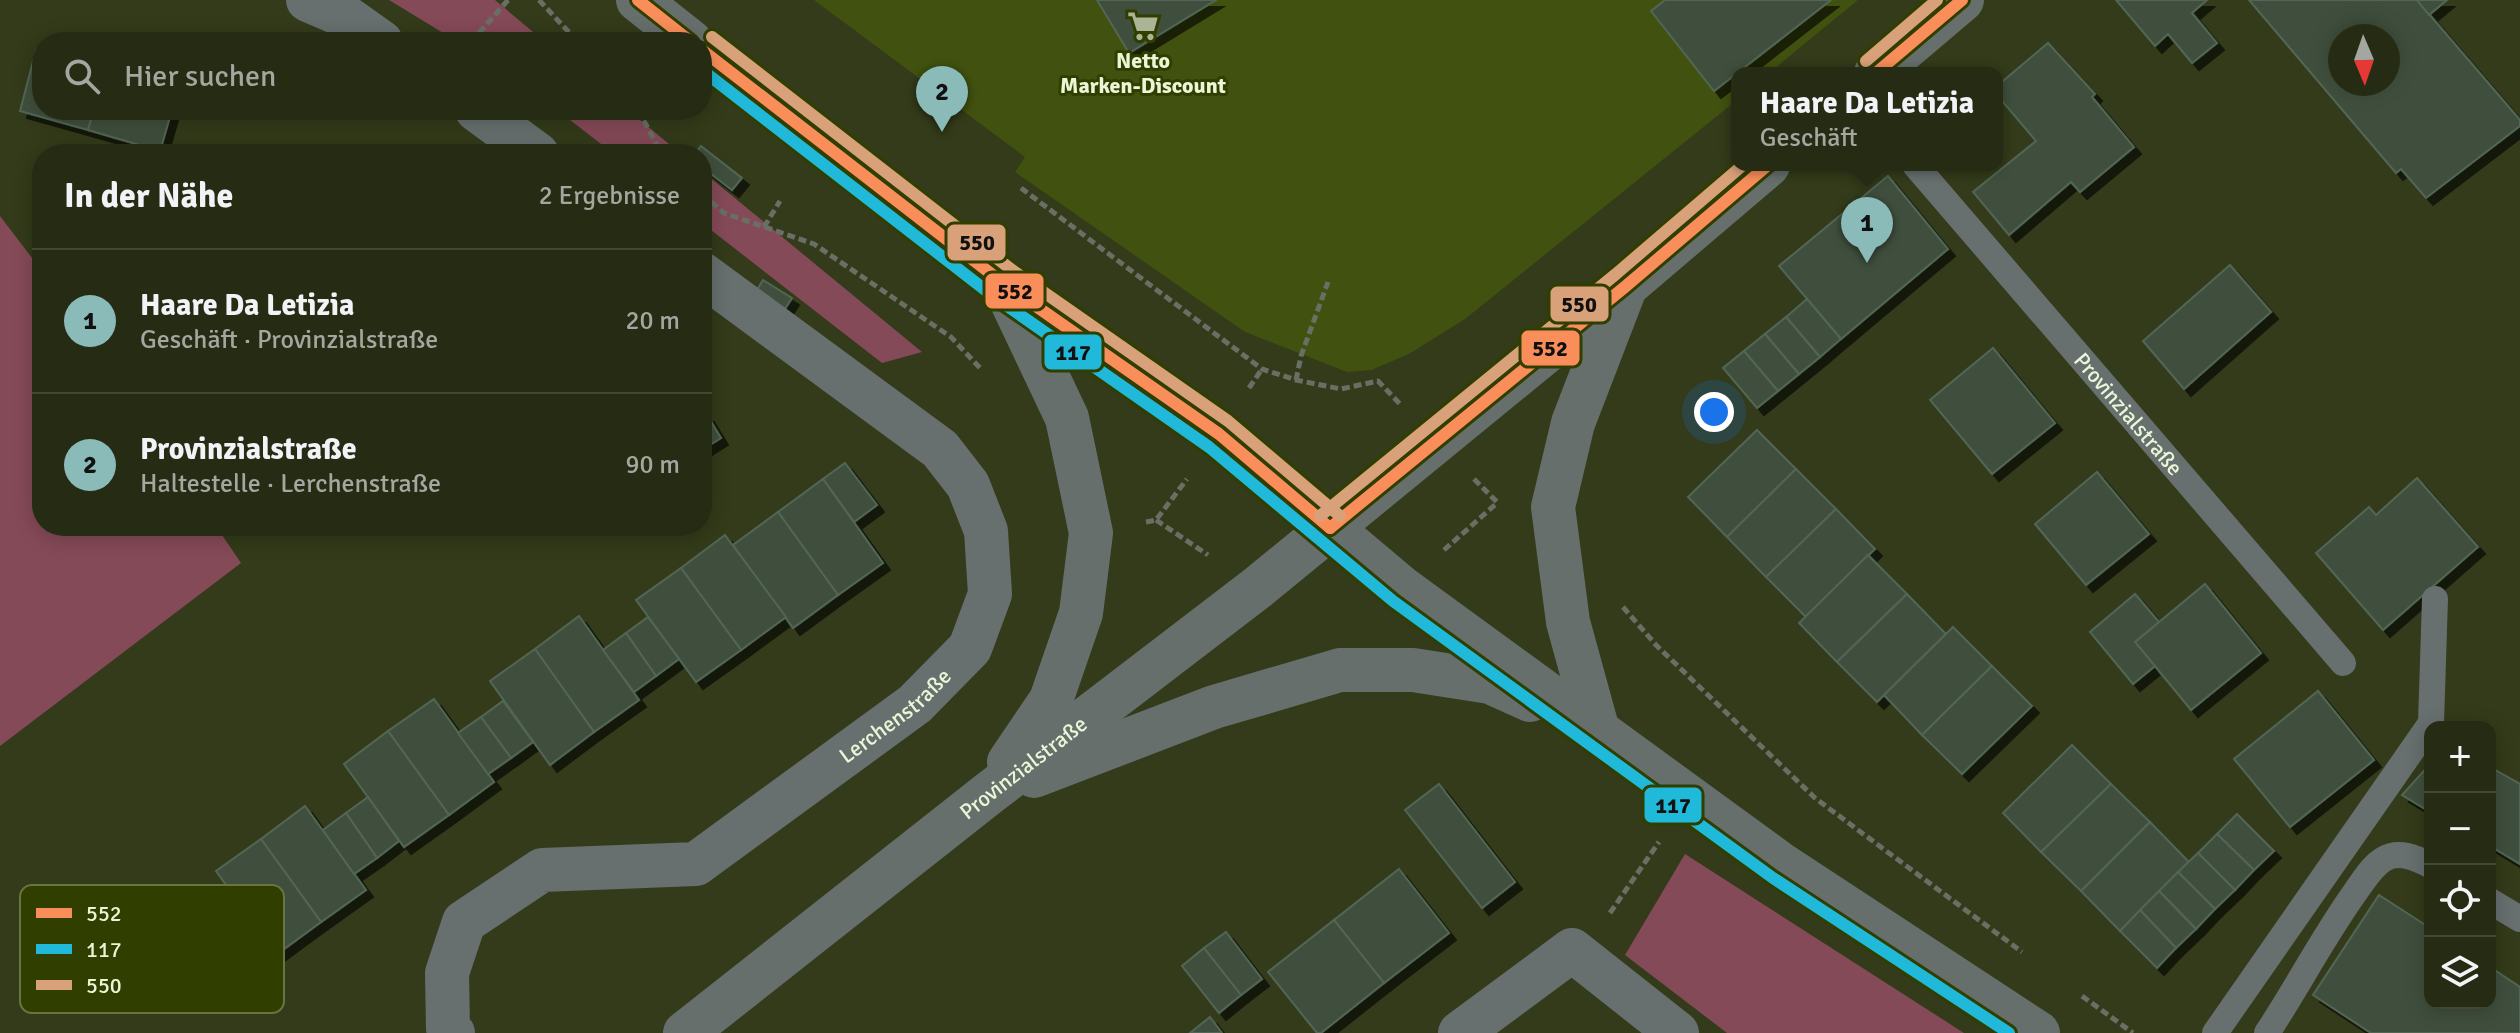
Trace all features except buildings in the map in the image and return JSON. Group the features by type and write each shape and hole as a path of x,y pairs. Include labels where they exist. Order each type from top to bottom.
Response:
{"main road":[{"path":"638,0 678,32"},
{"path":"1883,67 1962,0"},
{"path":"712,58 1003,283 1219,434 1402,588 1782,865 2038,1033"},
{"name":"Provinzialstraße","path":"685,1033 1330,528 1626,286 1761,171"},
{"path":"988,794 1051,700 1081,613 1091,533 1067,418 1003,283"},
{"path":"1598,731 1568,622 1553,507 1573,423 1626,286"},
{"path":"988,794 1214,707 1340,670 1413,670 1490,682 1598,731"}],"street":[{"path":"308,0 343,15 367,32"},
{"path":"491,120 523,144"},
{"name":"Lerchenstraße","path":"453,1033 448,1028 447,973 464,922 542,870 696,864 915,704 970,648 990,594 986,531 968,485 940,449 712,281"},
{"path":"1460,1033 1572,950 1677,1033"}],"lane":[{"name":"Provinzialstraße","path":"1920,171 2343,663"},
{"path":"2215,1033 2431,723 2435,599"},
{"path":"2267,1033 2372,869 2385,858 2399,855 2424,862"},
{"path":"2496,905 2520,919"}],"path":[{"path":"480,32 508,0"},
{"path":"539,0 569,32"},
{"path":"643,120 657,144"},
{"path":"1021,188 1262,369 1341,389 1378,381"},
{"path":"764,227 780,201"},
{"path":"712,203 724,213 814,244 951,337 981,370"},
{"path":"1296,380 1301,356 1328,282"},
{"path":"1619,599 1624,610 1656,645 1815,798 2033,960"},
{"path":"1572,950 1610,912 1660,842 1648,832"},
{"path":"2072,988 2133,1033"}],"shaded area":[{"path":"389,0 495,0 533,32 442,32"},
{"path":"814,0 1858,0 1776,67 1731,67 1731,105 1465,319 1409,354 1371,370 1347,372 1245,332 1015,172 1025,157"},
{"path":"570,120 640,120 669,144 601,144"},
{"path":"712,179 922,352 882,363 712,231"},
{"path":"0,216 32,258 32,536 223,536 241,563 0,746"},
{"path":"1685,854 1964,1033 1727,1033 1625,955"}],"transit line":[{"name":"552","path":"638,0 678,32"},
{"name":"550","path":"1866,61 1937,0"},
{"name":"552","path":"1883,67 1962,0"},
{"name":"550","path":"712,37 1012,270 1228,421 1340,516"},
{"name":"552","path":"712,58 1003,283 1219,434 1330,528"},
{"name":"117","path":"712,78 993,296 1209,447 1393,601 1773,878 2009,1033"},
{"name":"550","path":"1320,516 1616,274 1736,171"},
{"name":"552","path":"1330,528 1626,286 1761,171"}],"place":[{"name":"Netto Marken-Discount","path":"1143,26"},
{"name":"Provinzialstraße","path":"942,132"},
{"name":"Haare Da Letizia","path":"1867,263"}]}
